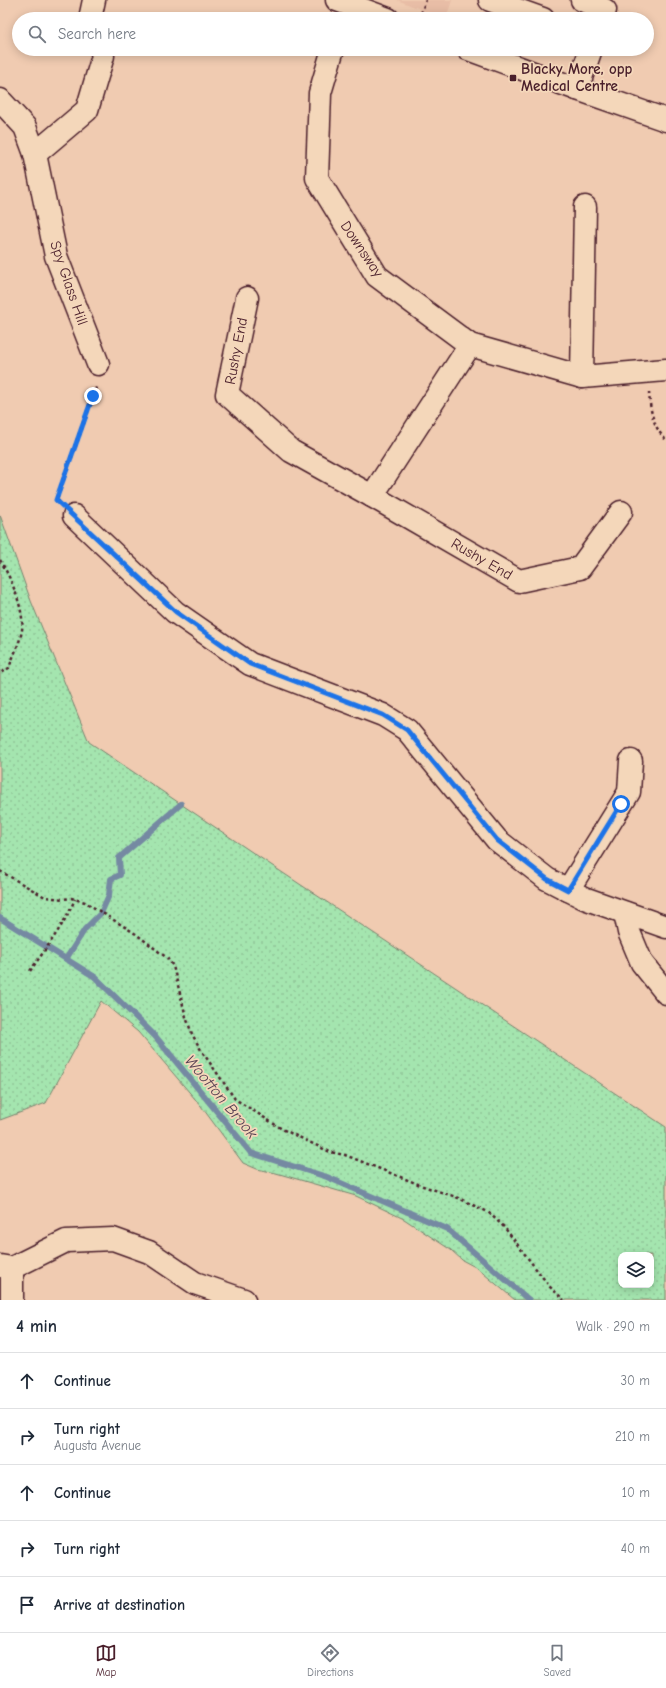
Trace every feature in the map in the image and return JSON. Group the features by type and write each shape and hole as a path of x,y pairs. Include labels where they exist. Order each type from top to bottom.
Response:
{"street":[{"path":"91,12 94,0"},
{"path":"490,0 524,12"},
{"path":"582,0 605,10 604,12"},
{"path":"341,8 358,12"},
{"path":"35,154 87,110 104,56"},
{"name":"Downsway","path":"331,56 320,93 317,178 377,276 470,345 582,377 656,371"},
{"path":"487,56 666,120"},
{"path":"577,89 589,56"},
{"name":"Spy Glass Hill","path":"0,100 25,127 35,154 56,256 98,364"},
{"path":"582,377 585,207"},
{"name":"Rushy End","path":"246,298 227,394 291,451 372,496 518,581 580,568 621,512"},
{"path":"372,496 470,345"},
{"path":"74,516 176,612 250,664 383,715 407,730 497,840 547,879 584,898 666,927"},
{"path":"568,890 629,792 631,761"},
{"path":"625,913 629,932 642,963 666,993"},
{"path":"12,1300 6,1267 66,1241 113,1239 149,1252 195,1283 244,1300"}],"path":[{"path":"422,12 426,0"},
{"path":"74,516 56,500 98,381 98,364"},
{"path":"656,371 650,412 660,434 666,440"},
{"path":"0,560 7,572 22,618 22,630 9,668 0,673"},
{"path":"0,871 45,897 75,899 85,902 136,934 167,958 173,966 186,1017 192,1034 201,1050 220,1075 235,1099 282,1129 330,1152 345,1155 423,1186 456,1197 488,1212 504,1227 550,1287 564,1300"},
{"path":"30,971 53,939 75,899"}],"shaded area":[{"path":"397,0 452,0 448,12 428,12"}],"green space":[{"path":"0,515 31,601 89,742 277,869 666,1127 666,1300 515,1300 477,1268 462,1260 451,1250 404,1219 356,1196 257,1169 243,1163 201,1106 138,1032 101,1001 46,1103 0,1120"}],"waterway":[{"path":"66,959 85,929 101,913 109,895 111,879 120,875 119,858 181,804"},
{"name":"Wootton Brook","path":"0,918 95,977 155,1036 251,1153 327,1177 447,1229 529,1300"}],"place":[{"name":"Blacky More, opp Medical Centre","path":"513,78"}],"route":[{"path":"93,396 56,500 176,612 250,664 383,715 407,730 497,840 547,879 568,890 621,804"}]}
